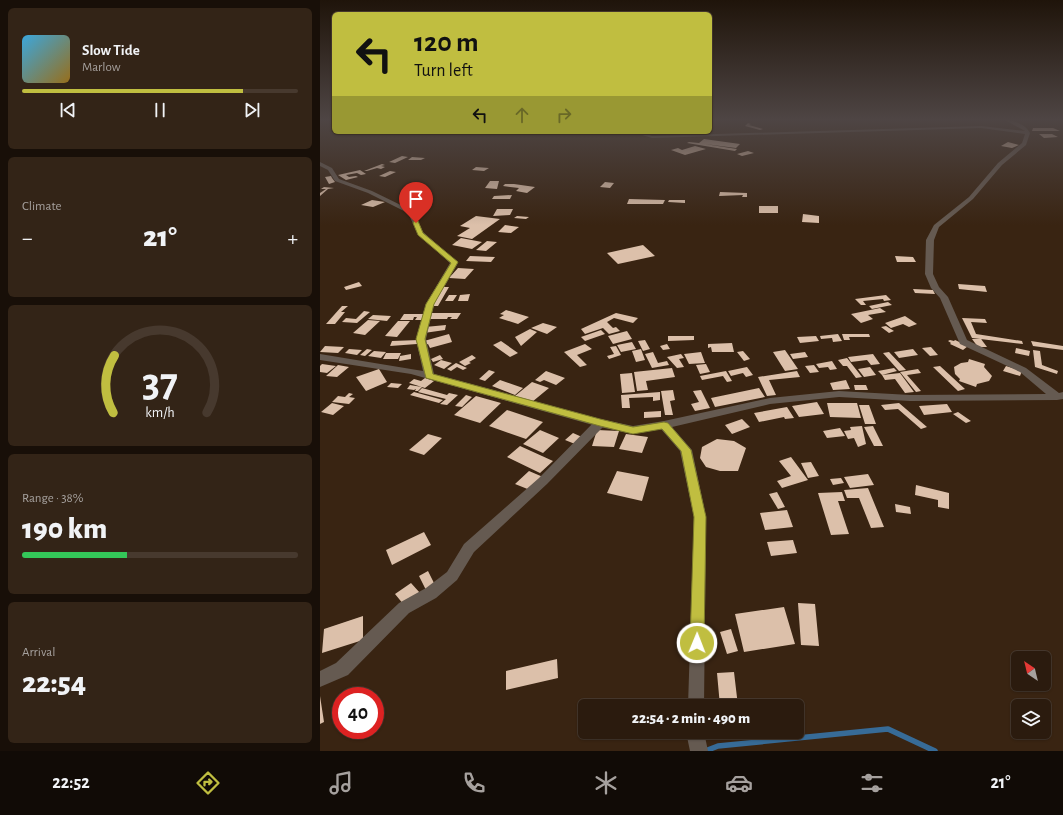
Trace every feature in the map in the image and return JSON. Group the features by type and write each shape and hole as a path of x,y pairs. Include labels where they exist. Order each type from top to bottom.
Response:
{"street":[{"path":"1011,155 1000,164 971,198 936,226 930,240 929,274 935,288 944,297 963,342 1023,370 1060,396"},
{"path":"320,164 330,168 337,180 370,192 411,212 420,233 454,262 430,304 420,339 429,376"},
{"path":"320,357 412,371 633,430 664,426 770,401 839,394 910,398 1060,396"},
{"path":"320,679 342,669 404,608 431,593 452,576 469,548 543,480 600,422"},
{"path":"664,426 686,450 700,517 696,699"},
{"path":"697,739 699,750"}],"building":[{"path":"402,156 408,157 395,163 389,162"},
{"path":"412,157 425,158 421,160 408,160"},
{"path":"382,164 385,165 381,166 385,167 381,169 377,168 364,171"},
{"path":"476,167 489,168 484,171 472,170"},
{"path":"360,170 366,174 361,175 357,173 346,175 349,177 358,177 346,180 338,175"},
{"path":"390,171 396,172 385,177 379,176"},
{"path":"331,176 335,182 329,184 325,177"},
{"path":"490,181 499,181 497,189 485,188"},
{"path":"605,182 614,183 610,188 600,187"},
{"path":"505,184 535,187 527,193 516,191 519,188 503,186"},
{"path":"324,187 334,188 328,189 320,196 320,193 326,189 321,189"},
{"path":"720,192 747,193 747,197 742,197 743,195 719,196"},
{"path":"512,195 510,199 492,199 494,196"},
{"path":"629,199 665,200 663,204 627,204"},
{"path":"372,200 385,202 373,207 361,205"},
{"path":"669,200 685,200 685,203 668,202"},
{"path":"759,206 778,206 778,213 759,213"},
{"path":"497,209 513,209 510,215 493,216"},
{"path":"803,214 819,216 819,223 802,222"},
{"path":"476,216 500,219 472,239 457,236 470,228 460,226"},
{"path":"517,216 529,217 526,219 514,218"},
{"path":"505,225 519,227 511,233 498,232"},
{"path":"461,238 482,242 472,249 452,245"},
{"path":"487,241 497,242 486,251 476,250"},
{"path":"643,245 655,256 618,264 607,253"},
{"path":"470,256 495,257 491,262 466,261"},
{"path":"895,256 913,257 916,262 897,262"},
{"path":"458,268 474,269 465,279 449,278"},
{"path":"359,282 362,286 346,290 344,287"},
{"path":"958,284 985,286 987,292 959,289"},
{"path":"441,287 449,287 438,306 430,306"},
{"path":"913,289 933,290 935,294 915,293"},
{"path":"470,294 468,301 458,301 460,295"},
{"path":"449,295 457,295 453,301 445,301"},
{"path":"886,295 891,300 884,301 883,299 863,301 866,305 861,305 855,299"},
{"path":"888,302 892,305 872,309 869,306"},
{"path":"342,306 348,306 341,312 345,312 335,324 326,324"},
{"path":"880,308 886,312 868,315 873,319 861,323 851,314"},
{"path":"506,310 529,317 518,324 499,318 504,315 500,314"},
{"path":"364,311 370,312 357,323 342,322 346,318 356,319"},
{"path":"431,313 461,313 457,319 450,319 452,317 448,317 447,319 428,319"},
{"path":"616,313 638,318 633,323 614,318 607,322 613,328 616,327 620,331 609,334 603,328 585,334 581,329"},
{"path":"404,314 426,314 422,320 415,320 417,317 414,317 413,320 400,320"},
{"path":"373,315 391,316 387,321 368,319"},
{"path":"905,316 917,324 909,327 903,324 891,328 885,323"},
{"path":"962,318 985,319 987,323 971,322 976,334 1022,341 1023,344 972,338"},
{"path":"368,320 380,321 365,335 353,333"},
{"path":"398,321 410,321 397,337 385,336"},
{"path":"543,323 557,327 547,334 531,328"},
{"path":"446,325 445,330 424,333 425,327"},
{"path":"886,326 894,331 889,333 881,327"},
{"path":"530,329 537,332 521,346 515,337"},
{"path":"601,330 605,334 585,341 581,337"},
{"path":"627,331 632,339 613,344 608,336"},
{"path":"449,334 452,342 430,348 428,344 425,345 424,341"},
{"path":"838,334 842,341 833,342 832,338 821,339 820,336"},
{"path":"842,334 869,334 870,337 849,337 850,340 844,340"},
{"path":"668,336 694,336 694,340 668,341"},
{"path":"816,336 819,341 800,343 797,337"},
{"path":"972,339 981,339 987,347 978,347"},
{"path":"419,340 417,344 390,346 392,341"},
{"path":"645,340 650,349 643,351 638,341"},
{"path":"955,340 968,346 963,350 950,344 951,343 948,341"},
{"path":"501,341 518,353 510,357 493,345"},
{"path":"1031,341 1063,346 1063,350 1033,346"},
{"path":"632,342 636,349 621,352 617,345"},
{"path":"732,343 734,352 712,352 711,347 708,348 708,344"},
{"path":"585,344 592,349 577,355 587,365 580,367 564,352"},
{"path":"667,344 670,349 663,350 660,346"},
{"path":"325,346 344,347 338,353 320,352"},
{"path":"616,346 621,355 609,359 607,356 614,354 610,347"},
{"path":"931,347 938,355 930,356 922,348"},
{"path":"1016,348 1030,351 1029,356 1015,353"},
{"path":"349,349 362,350 357,355 345,353"},
{"path":"367,349 372,350 365,356 360,355"},
{"path":"641,349 645,360 636,362 632,351"},
{"path":"913,349 918,355 899,358 894,352"},
{"path":"785,350 798,369 785,371 773,352"},
{"path":"1033,350 1040,351 1042,365 1058,371 1057,374 1035,367"},
{"path":"374,351 386,352 381,358 368,356"},
{"path":"743,351 750,359 744,361 737,352"},
{"path":"653,352 658,363 667,361 669,365 652,368 645,354"},
{"path":"701,352 705,363 689,364 684,354"},
{"path":"805,352 808,357 793,359 790,354"},
{"path":"889,352 906,370 899,371 883,353"},
{"path":"386,353 401,353 398,359 383,359"},
{"path":"411,354 411,359 399,361 400,356"},
{"path":"681,354 684,358 679,359 684,367 677,368 667,357"},
{"path":"873,354 880,364 871,365 867,360 851,362 848,357"},
{"path":"440,355 443,359 433,362 431,359"},
{"path":"472,355 476,358 469,362 471,363 465,366 459,362"},
{"path":"847,358 862,377 856,378 847,366 843,366 838,360"},
{"path":"969,359 985,364 984,367 992,376 989,381 977,384 976,387 959,381 960,379 955,374 954,367 961,363 968,362"},
{"path":"441,360 452,363 444,369 434,365"},
{"path":"832,361 837,369 830,370 828,367 819,368 816,364"},
{"path":"456,363 467,368 463,370 457,367 451,371 447,369"},
{"path":"322,364 336,366 327,373 320,372 320,366"},
{"path":"706,364 710,372 700,374 696,365"},
{"path":"338,365 349,367 337,377 326,376"},
{"path":"814,365 819,372 810,373 805,366"},
{"path":"940,366 965,389 958,391 933,367"},
{"path":"1006,366 1022,371 1020,376 1003,371"},
{"path":"747,367 753,375 746,377 743,373 731,376 728,371"},
{"path":"870,367 876,375 864,377 858,369"},
{"path":"672,368 675,377 646,381 648,390 637,391 634,372"},
{"path":"894,368 897,371 882,375 878,371"},
{"path":"379,369 387,382 366,391 356,377"},
{"path":"918,369 921,373 907,375 921,391 916,392 900,372"},
{"path":"489,370 495,372 485,381 479,379"},
{"path":"546,371 565,378 556,385 544,380 540,382 535,380"},
{"path":"726,371 732,381 727,382 723,376 702,380 700,376"},
{"path":"797,371 800,377 769,380 776,395 767,396 758,377"},
{"path":"632,373 635,392 622,393 620,374"},
{"path":"900,373 914,392 905,393 895,379 885,380 882,375"},
{"path":"425,378 434,381 425,388 409,383 414,379 421,381"},
{"path":"500,380 523,388 515,395 492,386"},
{"path":"846,380 850,389 833,390 830,383"},
{"path":"532,382 549,388 532,402 515,396"},
{"path":"391,383 402,384 398,388 387,387"},
{"path":"410,385 422,387 418,391 415,391 416,389 407,389"},
{"path":"854,385 866,385 868,390 855,390"},
{"path":"422,388 447,395 449,393 458,395 447,405 440,404 446,399 418,392"},
{"path":"759,388 765,397 715,407 711,398"},
{"path":"673,390 675,400 670,401 673,415 665,415 661,391"},
{"path":"701,390 710,408 695,411 691,404 699,402 693,391"},
{"path":"414,392 443,400 439,403 410,395"},
{"path":"660,392 660,400 653,401 653,397 629,398 630,408 622,408 621,395"},
{"path":"349,393 353,394 349,397 355,398 349,404 332,402 338,396 345,397"},
{"path":"466,395 472,397 462,407 455,406"},
{"path":"476,396 501,403 480,423 454,415"},
{"path":"817,402 824,414 799,417 792,406"},
{"path":"332,403 344,406 333,415 321,412"},
{"path":"827,403 857,403 861,418 830,417"},
{"path":"899,403 927,427 921,429 898,409 885,410 881,405"},
{"path":"947,404 952,412 924,415 919,406"},
{"path":"859,405 869,405 876,424 865,424"},
{"path":"787,407 794,418 785,419 784,417 759,422 754,413"},
{"path":"507,410 543,422 526,439 489,426"},
{"path":"661,411 661,417 644,418 644,412"},
{"path":"958,412 971,421 966,423 953,414"},
{"path":"742,419 750,427 732,434 725,425"},
{"path":"862,426 866,444 858,447 854,438 848,439 844,431 851,430 850,427"},
{"path":"873,426 883,446 874,446 864,427"},
{"path":"840,428 845,436 827,438 823,431"},
{"path":"540,430 559,438 543,453 523,444"},
{"path":"597,430 619,431 614,447 592,446"},
{"path":"573,433 582,437 575,444 565,440"},
{"path":"428,434 442,438 424,455 409,450"},
{"path":"626,434 648,437 642,453 619,449"},
{"path":"717,439 734,441 746,448 738,471 720,471 706,467 700,458 702,447"},
{"path":"520,446 553,461 540,473 507,457"},
{"path":"791,457 808,480 782,488 777,481 791,476 779,461"},
{"path":"811,462 819,476 808,478 801,463"},
{"path":"529,471 543,477 530,490 515,484"},
{"path":"617,471 649,477 642,501 607,493"},
{"path":"868,474 874,485 850,488 844,477"},
{"path":"841,478 844,483 833,485 830,479"},
{"path":"916,485 949,493 949,509 938,507 938,500 915,495"},
{"path":"868,488 884,527 871,528 859,498 847,498 844,490"},
{"path":"777,492 785,507 778,509 769,494"},
{"path":"842,492 845,501 838,501 849,534 831,535 818,493"},
{"path":"895,504 910,507 911,514 896,512"},
{"path":"787,510 793,527 765,530 760,513"},
{"path":"424,532 431,545 392,565 386,550"},
{"path":"793,540 797,553 771,556 767,542"},
{"path":"428,571 435,585 426,590 419,576"},
{"path":"411,583 420,593 404,605 395,594"},
{"path":"798,603 815,604 819,646 801,645"},
{"path":"784,607 795,644 744,652 735,614"},
{"path":"363,616 363,640 322,653 324,629"},
{"path":"731,629 738,651 727,654 720,632"},
{"path":"557,659 558,678 506,690 506,671"},
{"path":"734,672 737,699 719,699 717,673"},
{"path":"320,696 324,722 320,724"}],"waterway":[{"path":"705,751 718,746 888,729 935,751"}],"route":[{"path":"416,223 420,233 454,262 430,304 420,339 429,376 633,430 664,426 686,450 700,517 697,643"}]}
